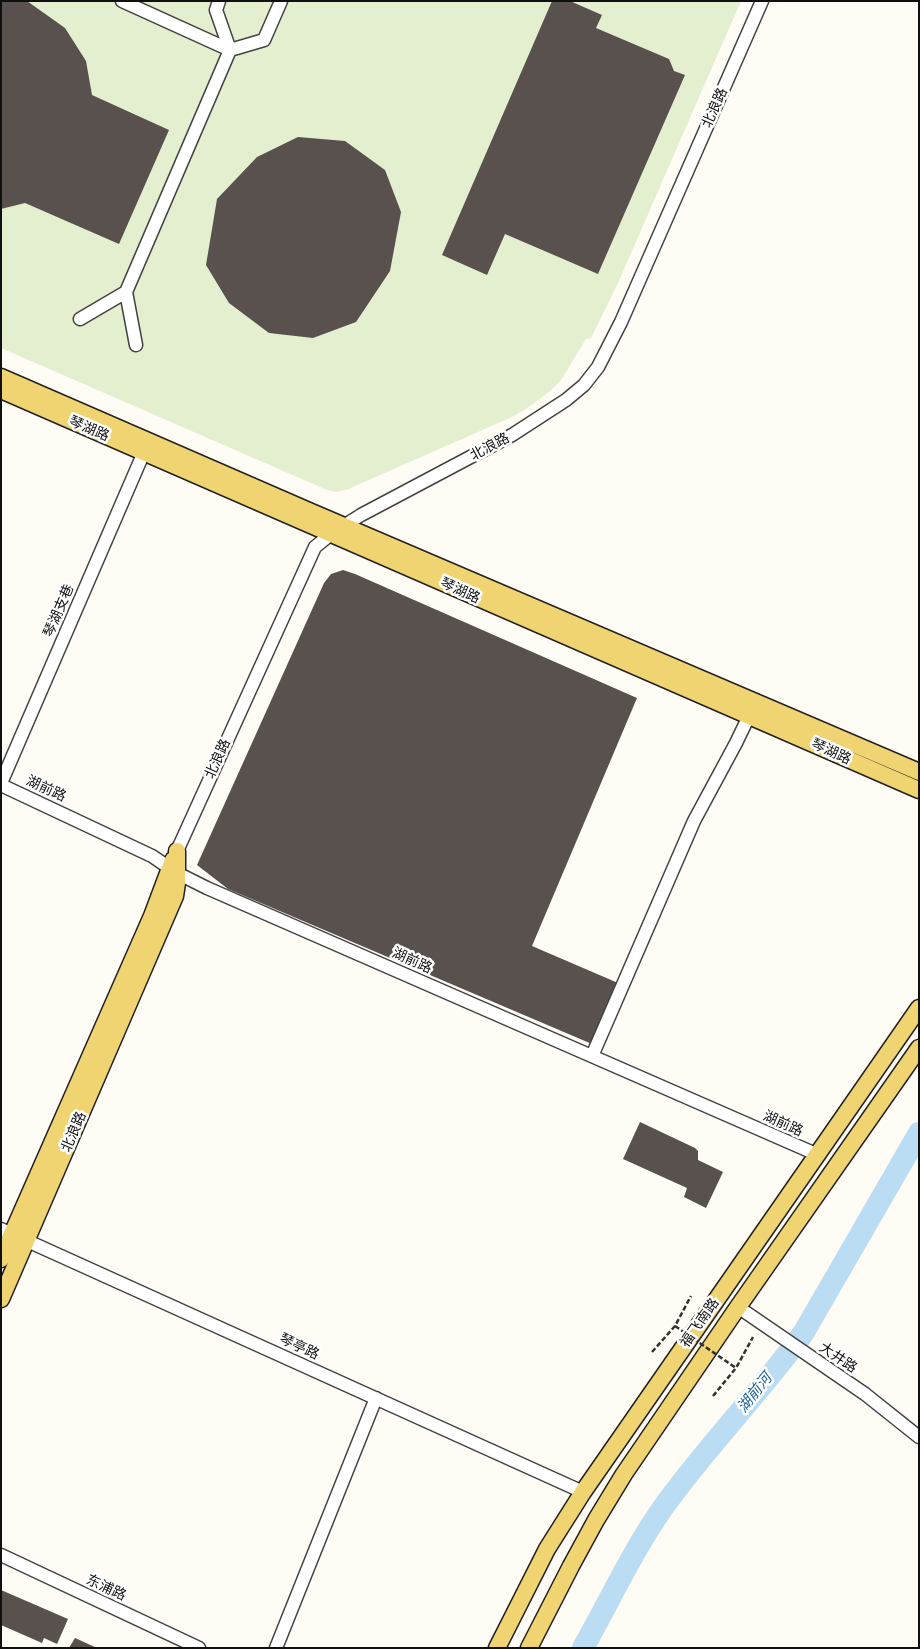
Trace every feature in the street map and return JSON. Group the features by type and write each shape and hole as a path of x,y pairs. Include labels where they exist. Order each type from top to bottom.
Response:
{"main road":[{"path":"1,377 337,530 919,772"},
{"name":"琴湖路","path":"1,390 144,452 337,530 749,716 919,790"},
{"name":"北浪路","path":"1,1259 14,1235 152,916 174,870 176,851"},
{"name":"福飞南路","path":"496,1648 547,1549 584,1492 816,1154 919,1008"},
{"name":"福飞南路","path":"529,1648 610,1496 738,1307 919,1048"},
{"name":"北浪路","path":"1,1299 14,1235"}],"street":[{"path":"122,1 230,50 264,40 281,1"},
{"path":"136,345 126,292 230,50 216,10 219,1"},
{"name":"北浪路","path":"176,851 315,547 361,515 525,427 566,400 590,377 604,357 762,1"},
{"path":"80,319 126,292"},
{"name":"琴湖支巷","path":"1,784 144,452"},
{"path":"592,1056 694,821 749,716"},
{"name":"湖前路","path":"1,784 152,856 207,888 816,1154"},
{"name":"琴亭路","path":"14,1235 584,1492"},
{"name":"大井路","path":"738,1307 865,1394 919,1437"},
{"path":"276,1648 376,1398"},
{"name":"东浦路","path":"1,1555 199,1648"}],"path":[{"path":"652,1352 675,1326 691,1296"},
{"path":"675,1326 736,1368"},
{"path":"713,1396 736,1368 753,1338"}],"green space":[{"path":"1,1 741,1 618,283 591,338 586,339 561,380 550,391 512,417 346,490 336,492 327,490 1,348"}],"building":[{"path":"1,1 27,1 65,28 86,61 92,95 169,130 119,244 25,203 1,209"},
{"path":"552,1 570,1 602,15 596,28 669,59 674,71 685,75 598,274 505,234 487,275 442,255"},
{"path":"298,137 345,141 385,170 401,212 390,271 356,322 313,338 269,333 229,303 206,265 217,199 257,157"},
{"path":"343,570 637,698 532,946 618,983 592,1044 228,889 197,865 324,583 331,574"},
{"path":"640,1122 695,1148 698,1151 698,1160 723,1172 706,1208 684,1197 687,1188 623,1159"},
{"path":"1,1590 68,1619 57,1644 44,1638 42,1643 1,1625"},
{"path":"75,1638 97,1648 69,1648"}],"waterway":[{"name":"湖前河","path":"583,1648 631,1560 662,1509 804,1332 919,1133"}]}
